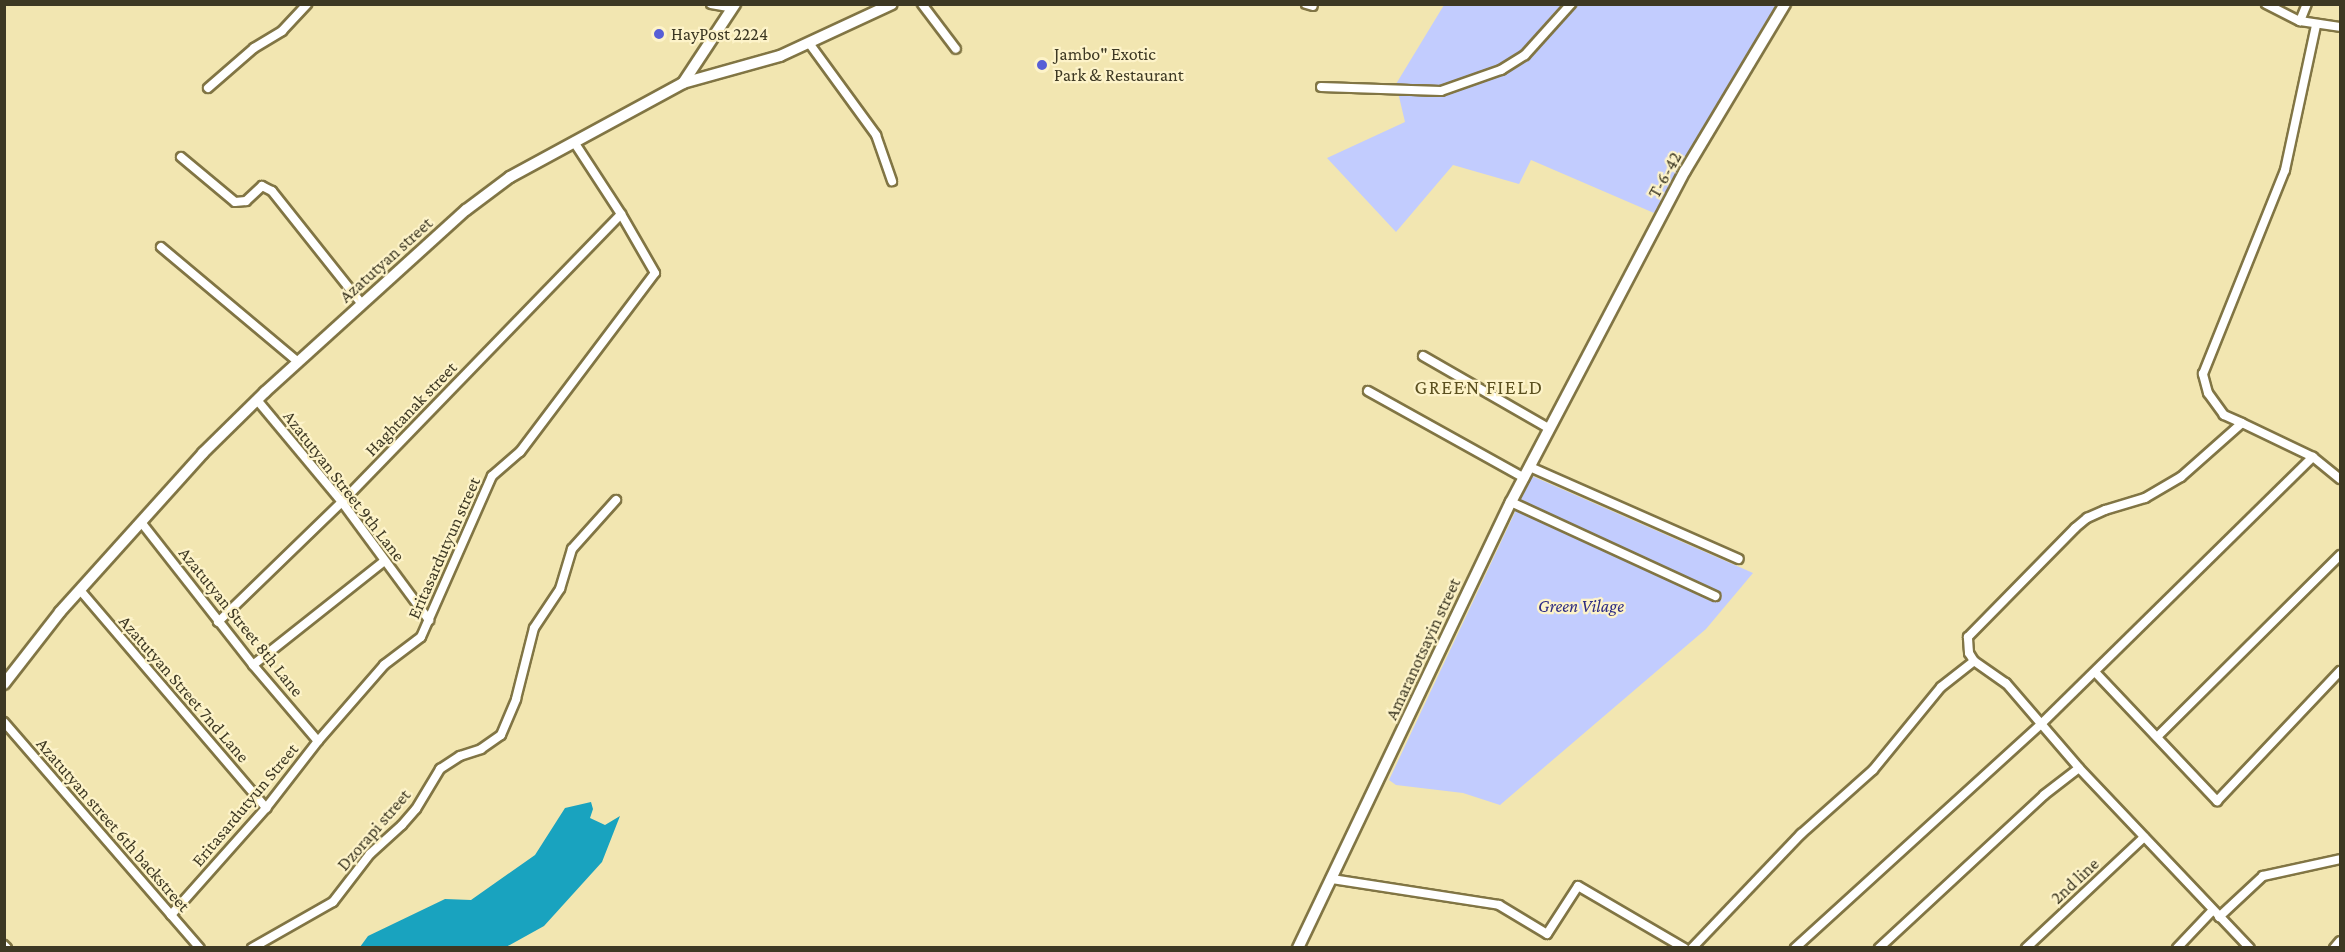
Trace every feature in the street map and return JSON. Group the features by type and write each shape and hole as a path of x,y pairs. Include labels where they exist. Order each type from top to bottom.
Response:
{"street":[{"path":"208,88 254,48 282,31 307,4"},
{"path":"683,83 734,6 711,4"},
{"name":"Azatutyan street","path":"4,684 80,590 203,453 256,400 466,210 510,177 683,83 780,56 892,4"},
{"path":"922,4 956,49"},
{"path":"1321,87 1441,91 1501,70 1525,55 1571,4"},
{"name":"T-6-42","path":"1582,367 1685,171 1785,4"},
{"path":"2266,4 2300,21 2340,27"},
{"path":"2300,21 2307,4"},
{"path":"2316,25 2285,170 2204,374 2208,393 2224,415 2313,457 2340,479"},
{"path":"809,43 876,135 892,181"},
{"path":"574,142 621,214"},
{"path":"181,157 235,202 246,201 262,186 272,191 362,304"},
{"name":"Eritasardutyun street","path":"318,741 384,665 422,637 492,476 520,452 655,273 621,214"},
{"name":"Haghtanak street","path":"218,622 342,502 621,214"},
{"path":"161,247 298,362"},
{"path":"1423,356 1550,429"},
{"name":"Amaranotsayin street","path":"1298,948 1511,502 1582,367"},
{"path":"1368,391 1524,478"},
{"name":"Azatutyan Street 9th Lane","path":"256,400 342,502 429,620"},
{"path":"2242,423 2181,477 2145,498 2087,518 1968,637 1969,653 1974,661 2006,683 2079,768 2250,948"},
{"path":"1795,948 2041,724 2313,457"},
{"path":"1530,467 1739,559"},
{"name":"Dzorapi street","path":"252,948 333,902 370,854 416,809 440,769 460,756 481,749 501,735 516,699 534,628 560,589 572,549 616,500"},
{"path":"1511,502 1715,596"},
{"name":"Azatutyan Street 8th Lane","path":"141,522 218,622 318,741"},
{"path":"2158,736 2340,555"},
{"path":"253,665 384,561"},
{"name":"Azatutyan Street 7nd Lane","path":"80,590 266,808"},
{"path":"1692,948 1801,834 1873,770 1941,687 1974,661"},
{"path":"2095,672 2217,801 2340,671"},
{"name":"Azatutyan street 6th backstreet","path":"4,722 200,948"},
{"name":"Eritasardutyun Street","path":"171,915 266,808 318,741"},
{"path":"1879,948 2044,795 2079,768"},
{"name":"2nd line","path":"2026,948 2145,837"},
{"path":"2177,948 2263,876 2340,859"},
{"path":"1332,879 1499,905 1547,934 1578,886 1684,948"},
{"path":"2334,948 2340,941"}],"green space":[{"path":"1444,5 1779,5 1654,213 1531,160 1519,184 1453,165 1396,232 1327,158 1405,122 1396,84"},
{"name":"Green Vilage","path":"1532,476 1753,573 1706,629 1500,805 1463,793 1396,785 1389,780"}],"shaded area":[{"path":"591,802 593,809 590,818 605,825 620,816 602,862 544,926 506,947 360,947 368,936 445,899 471,900 535,855 565,808"}],"place":[{"name":"HayPost 2224","path":"659,34"},
{"name":"Jambo\" Exotic Park & Restaurant","path":"1042,65"}],"district":[{"name":"GREEN FIELD","path":"1479,387"}]}
